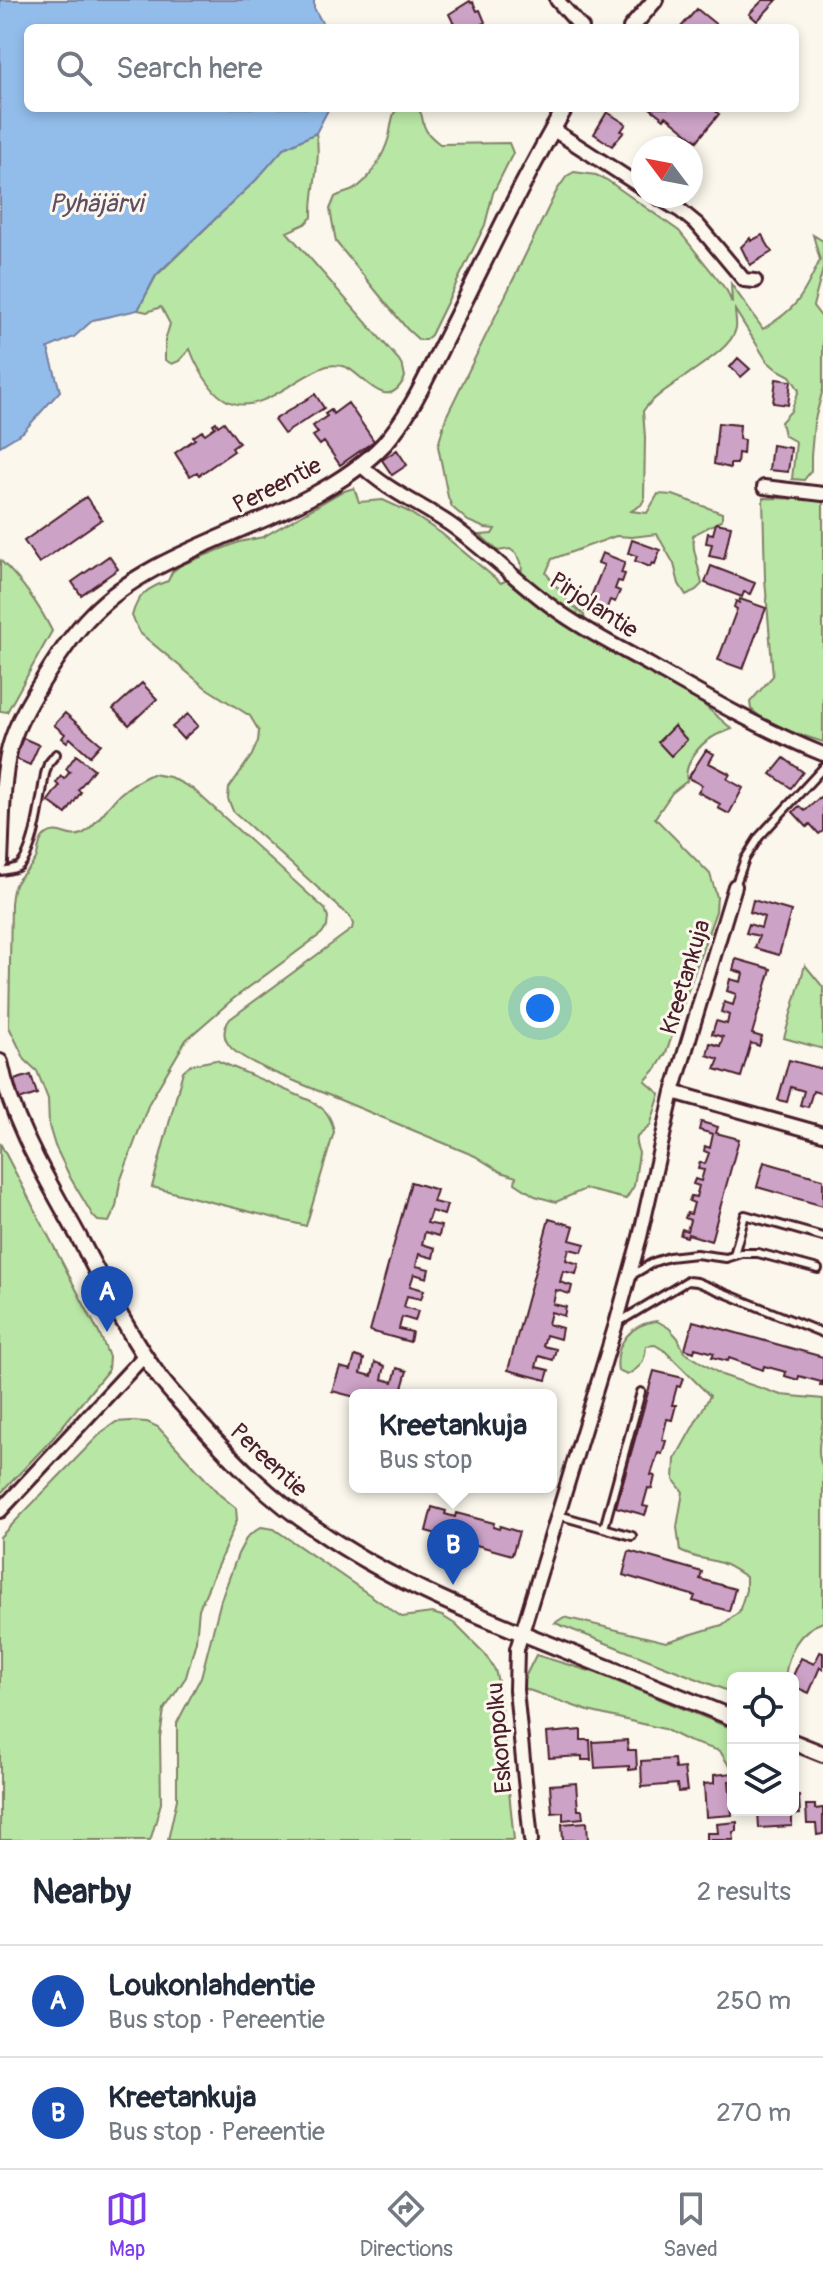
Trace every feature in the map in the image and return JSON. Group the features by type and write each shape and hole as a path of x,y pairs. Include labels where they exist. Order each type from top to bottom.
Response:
{"street":[{"path":"557,0 578,24"},
{"path":"634,24 655,0"},
{"name":"Pereentie","path":"0,862 6,775 14,737 28,706 66,645 91,615 116,593 195,549 290,507 360,464 382,445 408,410 563,112"},
{"path":"552,129 631,180"},
{"path":"676,208 698,225 744,280 755,281"},
{"name":"Pirjolantie","path":"360,464 392,491 422,506 457,530 574,622 789,741 823,754"},
{"path":"764,487 823,494"},
{"name":"Kreetankuja","path":"520,1633 616,1324 673,1092 735,886"},
{"name":"Pereentie","path":"0,1062 11,1102 32,1151 144,1356 163,1382 260,1486 293,1513 351,1552 422,1591 727,1716"},
{"path":"673,1092 823,1134"},
{"path":"0,1511 144,1356"},
{"name":"Eskonpolku","path":"520,1633 515,1660 516,1690 531,1840"},
{"path":"798,1744 823,1754"}],"lane":[{"path":"0,871 16,868 26,857 48,764 56,754"},
{"path":"735,886 745,859 759,837 823,768"},
{"path":"734,1255 745,1215 823,1237"},
{"path":"629,1277 654,1262 696,1254 726,1258 742,1253 758,1253 818,1269"},
{"path":"616,1324 687,1281 697,1282 823,1333"},
{"path":"604,1528 641,1392"},
{"path":"558,1515 632,1536"}],"green space":[{"path":"395,112 420,112 427,132 440,144 509,143 513,153 493,193 485,225 431,335 425,340 419,340 407,329 336,242 330,209 335,197 353,190 371,174 387,144"},
{"path":"316,133 318,154 312,217 305,224 287,232 399,360 405,377 398,388 391,393 383,393 346,367 327,366 253,403 239,404 225,400 211,387 190,349 179,361 172,364 165,360 165,341 170,324 161,307 147,312 138,310 156,276 256,180 284,148"},
{"path":"574,172 607,180 631,197 631,208 647,208 679,231 727,291 732,303 731,284 763,329 785,314 798,300 820,260 813,235 823,241 823,269 813,306 823,319 823,389 814,423 811,471 804,480 792,479 796,442 784,435 781,422 791,411 799,390 790,376 767,361 735,310 736,328 722,349 643,411 644,500 631,511 647,513 658,494 673,495 722,513 722,520 693,535 702,584 686,595 679,584 674,564 657,534 616,536 552,559 546,573 569,602 584,615 588,638 691,694 732,729 708,740 698,750 687,768 687,781 672,793 655,818 710,874 717,897 716,911 666,1053 645,1081 660,1094 650,1126 637,1137 639,1153 634,1186 626,1199 585,1189 556,1202 535,1196 515,1183 516,1177 475,1156 268,1070 242,1057 228,1044 225,1029 230,1019 352,929 353,924 350,917 233,811 228,799 229,788 258,741 259,731 250,716 206,688 140,633 132,616 145,593 168,581 172,572 181,565 239,542 263,537 341,492 354,488 359,502 383,500 407,511 441,533 501,583 521,573 521,562 516,554 510,549 498,551 480,535 492,534 495,529 468,521 452,507 438,446 446,417 557,190"},
{"path":"763,498 823,499 823,742 770,725 751,709 750,702 773,676 765,579"},
{"path":"0,560 29,593 52,631 7,712 0,711"},
{"path":"152,774 170,777 193,789 325,909 327,927 233,999 186,1040 149,1103 109,1222 98,1221 71,1179 55,1146 49,1126 48,1099 37,1071 25,1060 9,1027 11,903 14,887 35,861 44,836 56,831 82,834 120,794"},
{"path":"805,965 823,987 823,1049 784,1038"},
{"path":"216,1060 311,1101 329,1117 334,1132 306,1226 152,1187 183,1071 190,1065"},
{"path":"0,1143 109,1357 108,1370 53,1438 0,1494"},
{"path":"657,1321 669,1328 684,1352 722,1375 781,1395 823,1399 819,1450 823,1467 823,1622 800,1637 786,1672 727,1672 727,1691 555,1623 564,1617 666,1642 722,1625 739,1612 746,1590 746,1577 724,1564 680,1551 677,1527 683,1492 674,1480 675,1459 710,1396 655,1345 646,1346 643,1360 632,1372 627,1375 618,1371 619,1352 626,1337"},
{"path":"116,1422 147,1422 158,1427 220,1495 236,1508 237,1520 199,1609 196,1641 186,1677 164,1710 160,1737 161,1803 151,1838 0,1840 0,1537 102,1432"},
{"path":"261,1527 274,1529 402,1617 432,1613 442,1616 455,1624 485,1654 495,1670 499,1686 505,1747 496,1747 507,1772 514,1840 168,1840 177,1799 177,1723 201,1677 221,1600 238,1554 247,1537"},
{"path":"536,1655 596,1673 727,1727 727,1762 720,1751 664,1729 588,1711 523,1688 523,1681"}],"water":[{"name":"Pyhäjärvi","path":"0,0 314,0 314,8 323,24 24,24 24,112 327,112 316,133 284,148 256,180 156,275 138,310 93,320 74,337 48,348 60,391 23,432 0,446"}],"building":[{"path":"763,0 777,0 757,21 749,14"},
{"path":"470,1 477,11 480,10 485,22 454,24 449,14"},
{"path":"697,9 716,24 684,24"},
{"path":"607,112 626,124 621,131 624,132 612,146 594,134"},
{"path":"655,112 719,114 701,136 691,136 666,116 664,119"},
{"path":"762,235 772,252 750,265 741,247 750,238 751,241"},
{"path":"738,358 750,369 741,377 730,367"},
{"path":"776,379 791,381 788,405 773,403"},
{"path":"315,394 324,408 284,434 274,420"},
{"path":"348,403 374,441 340,465 324,442 320,445 313,436 318,433 313,426 331,410 333,414"},
{"path":"216,422 218,426 224,422 239,443 232,448 234,451 199,475 197,472 190,476 175,453 202,431 205,434 215,427 213,424"},
{"path":"718,423 740,425 739,439 744,440 743,454 738,453 737,464 730,464 730,468 714,464"},
{"path":"772,445 791,448 788,472 769,470"},
{"path":"397,450 407,465 392,475 382,460"},
{"path":"86,497 102,519 39,563 24,541"},
{"path":"716,523 731,526 724,559 709,556 712,544 706,543 708,533 713,534"},
{"path":"632,540 660,550 655,564 652,563 650,567 635,561 637,556 628,553"},
{"path":"602,553 625,562 621,573 625,574 615,589 620,591 615,602 610,600 603,618 585,611 604,565 598,563"},
{"path":"109,556 118,569 81,595 72,582"},
{"path":"711,566 755,583 750,594 744,592 742,597 705,583"},
{"path":"740,599 766,608 743,669 718,660 737,609 734,607 736,601 739,603"},
{"path":"142,683 157,699 129,725 113,709"},
{"path":"65,713 101,744 90,756 70,738 67,742 62,738 65,734 54,725"},
{"path":"188,714 198,726 183,739 172,727"},
{"path":"674,726 687,740 671,756 658,742"},
{"path":"23,738 39,745 30,765 14,758"},
{"path":"706,750 714,754 709,763 730,774 727,779 743,788 729,814 718,808 720,804 698,792 702,785 688,778"},
{"path":"76,755 94,769 78,790 81,792 66,814 48,801 59,786 56,783 61,776 64,779 70,772 66,769"},
{"path":"784,758 803,772 791,788 771,774"},
{"path":"820,797 823,801 823,831 819,834 810,824 807,827 793,812 799,806 805,811"},
{"path":"753,900 791,911 779,955 755,948 759,936 746,933 749,924 761,928 764,917 750,912"},
{"path":"736,959 771,969 752,1034 762,1037 759,1046 751,1043 741,1077 715,1069 719,1059 707,1055 710,1043 720,1046 723,1037 712,1034 716,1021 727,1024 729,1015 721,1012 724,1002 733,1005 736,994 727,991 730,979 741,982 743,973 733,970"},
{"path":"789,1060 823,1069 823,1094 813,1091 808,1107 800,1105 804,1091 791,1087 787,1102 778,1100"},
{"path":"31,1075 37,1094 19,1100 14,1080"},
{"path":"701,1122 718,1127 716,1133 739,1139 711,1241 688,1234 687,1237 680,1235 682,1229 687,1231 690,1220 685,1218 687,1213 691,1214 694,1203 689,1201 691,1196 696,1197 699,1186 693,1184 695,1179 701,1181 704,1170 698,1169 700,1162 705,1164 709,1153 704,1151 705,1146 710,1148 713,1134 699,1130"},
{"path":"764,1162 823,1179 823,1206 757,1187"},
{"path":"411,1182 437,1190 433,1202 447,1205 444,1215 431,1211 427,1223 441,1226 439,1236 425,1232 422,1244 435,1248 433,1258 419,1254 416,1266 429,1269 427,1278 414,1274 410,1286 424,1290 421,1299 407,1296 404,1307 418,1311 415,1321 402,1317 399,1329 412,1332 410,1342 370,1331"},
{"path":"549,1219 574,1226 570,1240 585,1244 582,1252 569,1249 566,1260 579,1264 576,1274 563,1271 560,1282 572,1286 570,1294 556,1290 553,1304 566,1307 564,1316 551,1312 548,1324 562,1328 560,1339 546,1335 543,1346 556,1349 553,1360 539,1356 536,1367 549,1370 546,1380 508,1370"},
{"path":"693,1321 823,1357 823,1386 821,1382 799,1376 798,1380 785,1376 786,1372 764,1366 763,1370 729,1358 728,1361 712,1357 714,1353 685,1349"},
{"path":"355,1356 364,1359 361,1373 372,1376 375,1362 385,1366 382,1379 393,1382 397,1368 407,1371 402,1389 349,1389 349,1395 332,1391 340,1367 351,1370"},
{"path":"654,1371 683,1378 680,1387 677,1386 672,1405 676,1405 672,1420 667,1419 662,1454 658,1453 651,1475 655,1476 643,1506 648,1507 645,1515 616,1507"},
{"path":"432,1507 455,1517 456,1513 494,1523 493,1527 499,1529 500,1526 519,1532 512,1555 426,1531"},
{"path":"629,1551 702,1572 700,1579 735,1589 729,1611 693,1601 695,1596 623,1575"},
{"path":"820,1652 823,1653 823,1669 820,1667 809,1693 799,1689 799,1672 795,1672 801,1658 814,1664"},
{"path":"581,1730 581,1740 590,1740 591,1760 582,1760 582,1756 549,1758 547,1733"},
{"path":"627,1740 628,1750 636,1750 637,1769 629,1770 629,1766 595,1768 593,1742"},
{"path":"674,1759 675,1769 684,1768 687,1791 678,1792 677,1784 642,1787 641,1761"},
{"path":"727,1774 727,1815 706,1817 704,1784 714,1783 714,1775"},
{"path":"576,1783 578,1810 582,1810 583,1818 563,1820 563,1812 552,1813 550,1785"},
{"path":"806,1805 823,1808 823,1834 817,1835 816,1824 807,1824"},
{"path":"758,1816 792,1816 792,1826 759,1828"},
{"path":"587,1822 588,1840 563,1840 562,1824"},
{"path":"737,1822 734,1840 707,1840 707,1833 718,1833 717,1824"}],"place":[{"name":"Loukonlahdentie","path":"107,1332"},
{"name":"Kreetankuja","path":"453,1585"}]}
